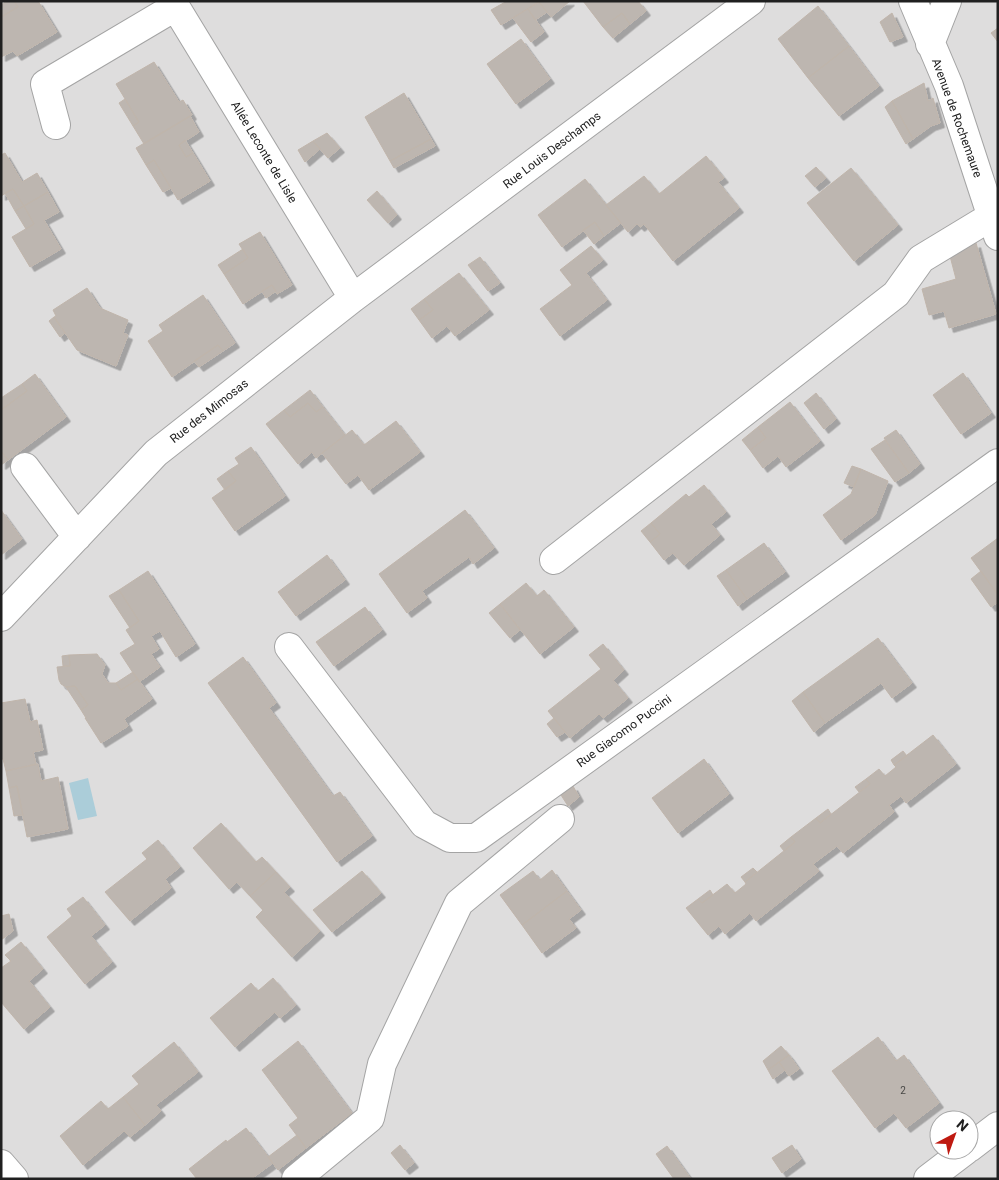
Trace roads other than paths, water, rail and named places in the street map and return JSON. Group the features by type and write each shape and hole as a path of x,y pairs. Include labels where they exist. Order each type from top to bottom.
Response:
{"street":[{"name":"Rue Louis Deschamps","path":"353,298 751,1"},
{"name":"Avenue de Rochemaure","path":"913,1 949,86 995,226"},
{"path":"930,44 947,1"},
{"name":"Allée Leconte de Lisle","path":"56,125 45,84 174,4 353,298"},
{"path":"554,560 896,294 922,259 995,226"},
{"name":"Rue des Mimosas","path":"1,617 156,453 353,298"},
{"name":"Rue Giacomo Puccini","path":"289,647 424,824 450,838 476,838 998,463"},
{"path":"24,467 77,537"},
{"path":"296,1179 370,1118 382,1064 459,903 560,819"},
{"path":"979,1141 998,1126"},
{"path":"928,1179 953,1160"},
{"path":"1,1164 14,1179"}],"water":[{"path":"88,778 97,816 78,820 69,783"}]}
